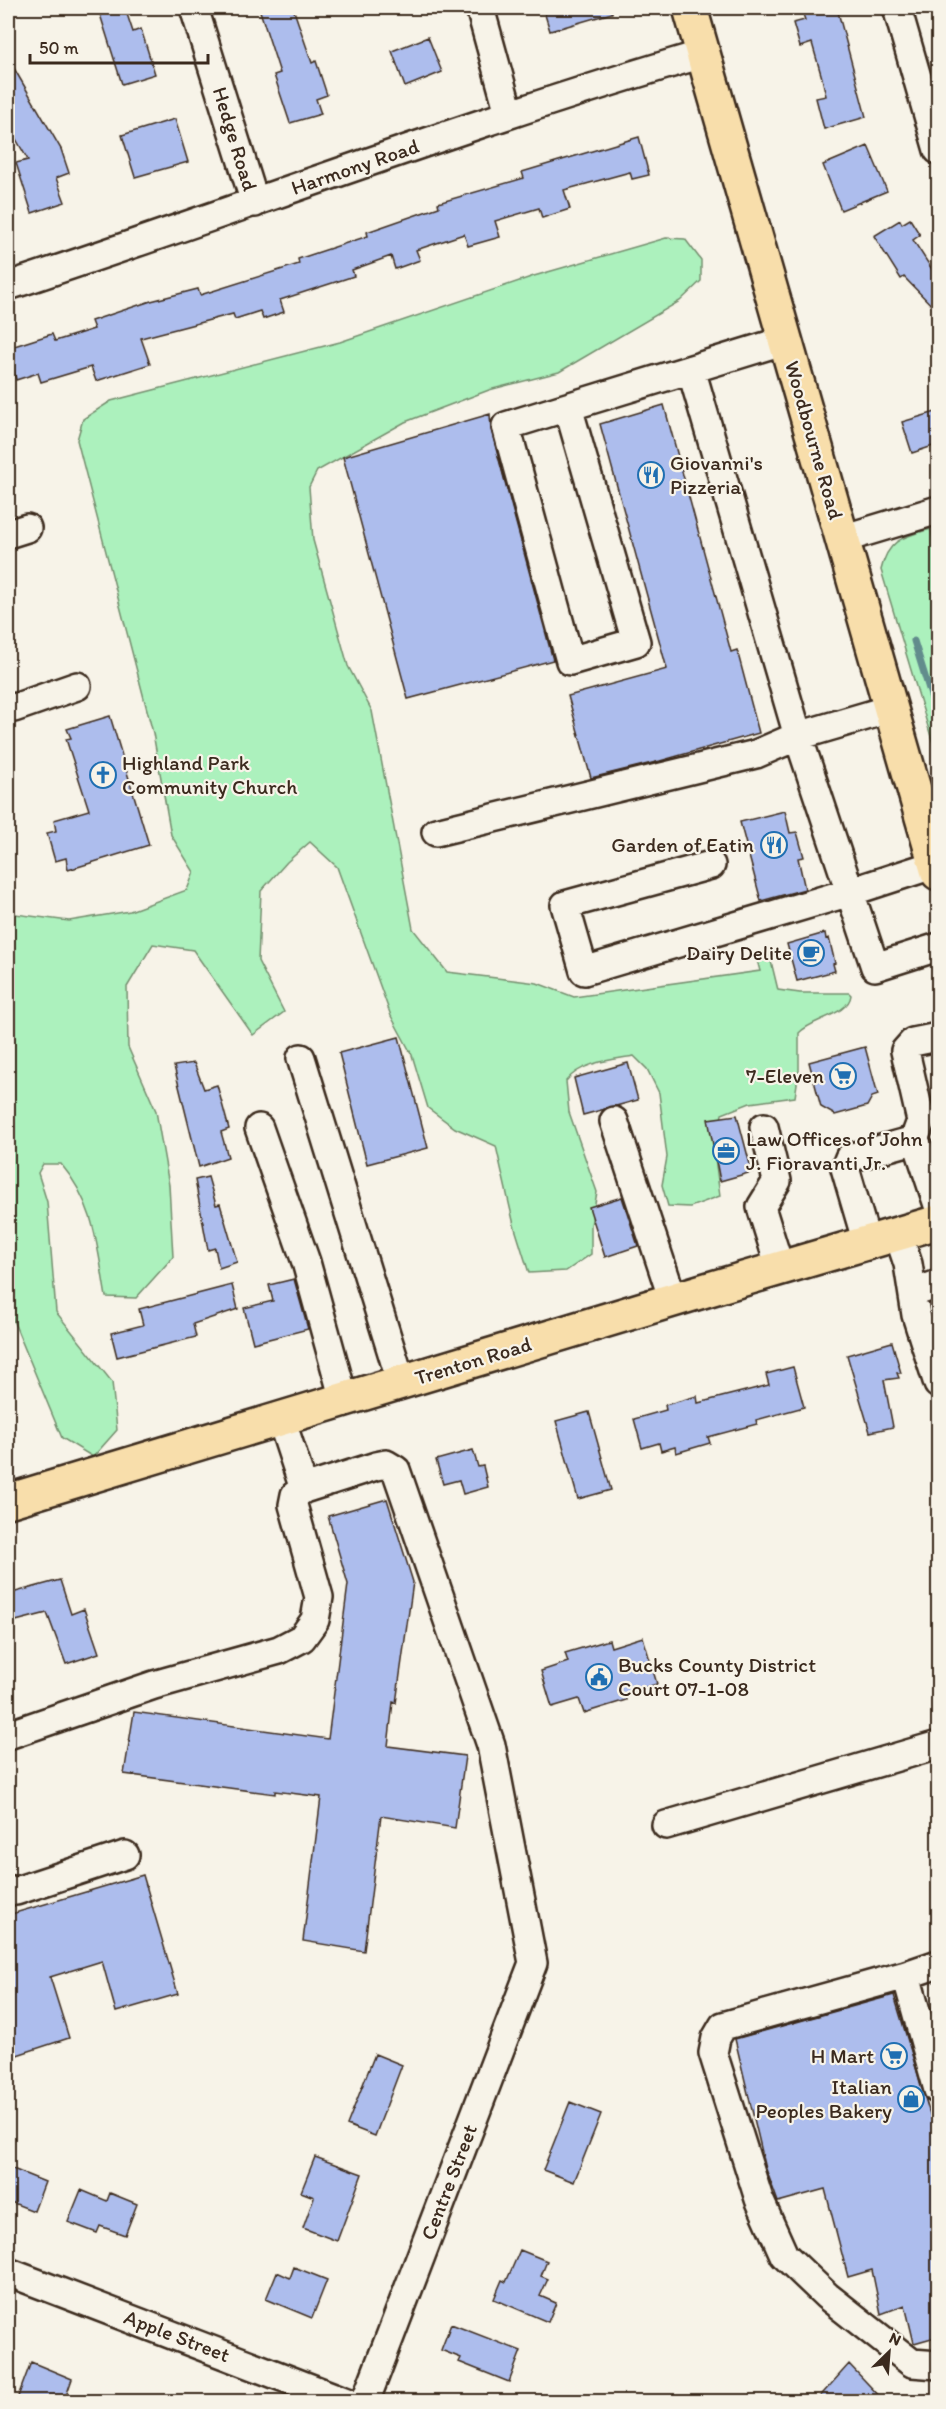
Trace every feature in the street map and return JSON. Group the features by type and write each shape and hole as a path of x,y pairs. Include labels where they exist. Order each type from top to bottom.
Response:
{"main road":[{"name":"Woodbourne Road","path":"690,8 937,869"},
{"name":"Trenton Road","path":"9,1497 281,1419 939,1222"}],"street":[{"name":"Hedge Road","path":"194,8 255,203"},
{"path":"480,8 509,113"},
{"path":"897,8 939,150"},
{"name":"Harmony Road","path":"8,286 255,203 509,113 703,54"},
{"path":"568,406 636,642 570,661 506,426 568,406 786,340"},
{"path":"691,369 798,736 875,967 939,947"},
{"path":"842,539 939,510"},
{"path":"14,708 77,686"},
{"path":"436,832 756,754 798,736 890,709"},
{"path":"711,865 565,905 584,971 850,892 937,869"},
{"path":"914,1140 921,1121 905,1051 913,1042 939,1037"},
{"path":"301,1058 401,1382"},
{"path":"614,1121 674,1300"},
{"path":"765,1127 777,1181 761,1206 780,1268"},
{"path":"259,1128 306,1262 344,1400"},
{"path":"914,1140 939,1205"},
{"path":"867,1243 845,1168 849,1158 914,1140"},
{"path":"898,1234 908,1264 916,1315 939,1384"},
{"path":"913,1293 939,1284"},
{"path":"8,1735 154,1685 279,1650 302,1638 315,1620 319,1597 293,1505 295,1495 304,1489 281,1419"},
{"name":"Centre Street","path":"304,1489 376,1466 386,1464 396,1470 491,1745 533,1963 365,2402"},
{"path":"666,1825 939,1745"},
{"path":"8,1889 10,1892 16,1891 124,1855"},
{"path":"939,1964 723,2026 716,2038 713,2053 759,2199 784,2255 827,2296 912,2363 939,2365"},
{"path":"906,1974 939,2090"},
{"name":"Apple Street","path":"8,2272 347,2402"}],"green space":[{"path":"666,238 685,239 701,260 701,281 680,301 559,372 489,390 405,422 317,471 309,487 313,540 348,666 372,711 413,929 447,972 537,983 574,997 760,971 756,956 769,953 778,990 800,993 849,993 851,995 849,1002 837,1012 799,1033 799,1070 795,1097 750,1103 722,1114 715,1158 720,1196 690,1207 668,1206 662,1185 667,1157 659,1093 647,1069 634,1056 597,1063 572,1075 566,1081 569,1112 597,1192 591,1225 591,1254 566,1271 529,1273 514,1225 496,1146 455,1128 428,1108 412,1055 391,1016 337,867 310,842 287,862 261,891 258,961 284,1012 253,1035 193,950 153,944 127,987 128,1047 156,1111 169,1185 173,1257 136,1298 106,1297 97,1243 88,1210 81,1194 61,1164 43,1164 38,1173 47,1202 56,1312 112,1382 117,1430 93,1457 62,1438 13,1320 8,1260 8,913 69,921 130,911 187,890 194,872 171,835 153,733 77,440 83,419 111,401 340,342 534,276"},
{"path":"931,529 935,550 938,552 938,760 881,570 888,552 898,541"}],"building":[{"path":"98,8 125,8 133,32 141,29 155,74 122,84"},
{"path":"259,8 293,8 312,63 316,61 327,95 316,99 321,114 290,123 274,75 280,73"},
{"path":"543,8 612,8 612,13 550,31"},
{"path":"801,8 837,8 866,117 824,129 816,98 826,96 812,43 800,47 793,23 805,20"},
{"path":"428,37 442,72 405,87 392,51"},
{"path":"8,58 61,149 69,173 56,178 65,202 32,213 16,163 28,160 8,125"},
{"path":"175,119 188,162 135,177 122,135"},
{"path":"639,137 649,175 632,179 630,172 564,190 570,209 542,218 539,208 495,221 500,237 468,246 464,234 416,250 420,260 395,269 391,256 352,270 354,276 280,300 284,312 263,319 260,311 235,319 233,314 141,338 150,364 96,381 91,367 41,382 38,373 16,380 8,348 52,334 55,341 94,329 91,321 151,301 198,289 200,295 299,264 298,259 368,236 367,232 439,207 438,203 524,178 522,172"},
{"path":"868,146 887,191 841,210 823,165"},
{"path":"910,219 920,235 913,240 939,280 939,313 904,277 901,279 874,236 900,220 902,224"},
{"path":"664,405 731,652 737,650 759,733 591,778 568,696 667,669 600,424"},
{"path":"939,411 939,444 912,453 902,422"},
{"path":"490,414 491,430 553,660 408,699 343,457"},
{"name":"Highland Park Community Church","path":"110,716 149,845 68,870 66,858 55,861 47,833 56,831 54,820 89,810 66,739 71,738 67,729"},
{"name":"Garden of Eatin","path":"785,811 790,833 797,832 804,857 798,858 805,889 761,901 740,822"},
{"name":"Dairy Delite","path":"825,933 826,939 829,938 835,971 797,981 787,944"},
{"path":"399,1037 428,1148 367,1164 339,1053"},
{"name":"7-Eleven","path":"865,1047 878,1095 872,1097 867,1106 835,1115 821,1107 809,1062"},
{"path":"194,1063 204,1089 217,1085 229,1129 221,1132 228,1157 199,1167 174,1066"},
{"path":"628,1063 638,1100 583,1115 574,1078"},
{"path":"737,1115 752,1172 720,1181 708,1119"},
{"path":"208,1177 216,1205 220,1204 237,1262 219,1268 215,1248 208,1250 195,1180"},
{"path":"622,1197 638,1246 605,1257 589,1207"},
{"path":"294,1279 308,1329 253,1343 244,1308 273,1301 269,1285"},
{"path":"232,1285 238,1309 193,1324 196,1337 117,1357 111,1333 143,1325 139,1309"},
{"path":"892,1342 901,1373 897,1373 899,1378 884,1380 893,1427 870,1432 847,1355"},
{"path":"793,1367 804,1407 756,1420 757,1424 708,1437 710,1443 676,1453 675,1447 661,1451 659,1443 642,1448 634,1419 666,1410 665,1405 697,1396 698,1403 769,1385 766,1374"},
{"path":"589,1412 611,1490 578,1499 556,1421"},
{"path":"473,1450 478,1467 483,1466 488,1487 463,1494 459,1480 443,1484 436,1460"},
{"path":"387,1499 413,1582 388,1746 465,1756 455,1828 381,1816 364,1951 303,1941 321,1797 275,1791 275,1794 124,1774 134,1712 328,1739 348,1584 328,1516"},
{"path":"60,1580 71,1614 84,1609 99,1653 66,1664 47,1613 8,1623 8,1594"},
{"name":"Bucks County District Court 07-1-08","path":"643,1637 657,1684 624,1694 626,1700 584,1713 579,1699 552,1707 541,1671 568,1662 565,1653 609,1640 611,1647"},
{"path":"143,1875 178,1994 116,2012 102,1961 50,1977 69,2038 8,2058 8,1915"},
{"path":"894,1995 939,2144 939,2336 914,2343 905,2305 881,2314 872,2270 848,2277 825,2189 778,2202 766,2169 735,2039"},
{"path":"375,2054 402,2065 375,2136 347,2125"},
{"path":"570,2102 601,2114 574,2182 543,2170"},
{"path":"315,2157 362,2174 337,2241 303,2228 314,2197 301,2192"},
{"path":"8,2167 45,2182 34,2211 8,2201"},
{"path":"81,2190 107,2201 110,2193 137,2204 125,2235 100,2226 97,2233 68,2222"},
{"path":"520,2250 547,2261 541,2276 548,2279 540,2296 556,2303 548,2322 494,2299 502,2280 506,2282"},
{"path":"294,2267 327,2280 312,2318 266,2299 277,2272 290,2278"},
{"path":"451,2324 521,2351 509,2382 459,2362 461,2358 441,2350"},
{"path":"31,2362 72,2379 64,2402 16,2402"},
{"path":"849,2364 885,2402 815,2402"}],"waterway":[{"path":"914,641 938,718"}],"place":[{"name":"Giovanni's Pizzeria","path":"651,475"},
{"name":"Highland Park Community Church","path":"103,775"},
{"name":"Garden of Eatin","path":"774,845"},
{"name":"Dairy Delite","path":"811,953"},
{"name":"7-Eleven","path":"843,1076"},
{"name":"Law Offices of John J. Fioravanti Jr.","path":"726,1151"},
{"name":"Bucks County District Court 07-1-08","path":"599,1677"},
{"name":"H Mart","path":"894,2056"},
{"name":"Italian Peoples Bakery","path":"911,2099"}]}
